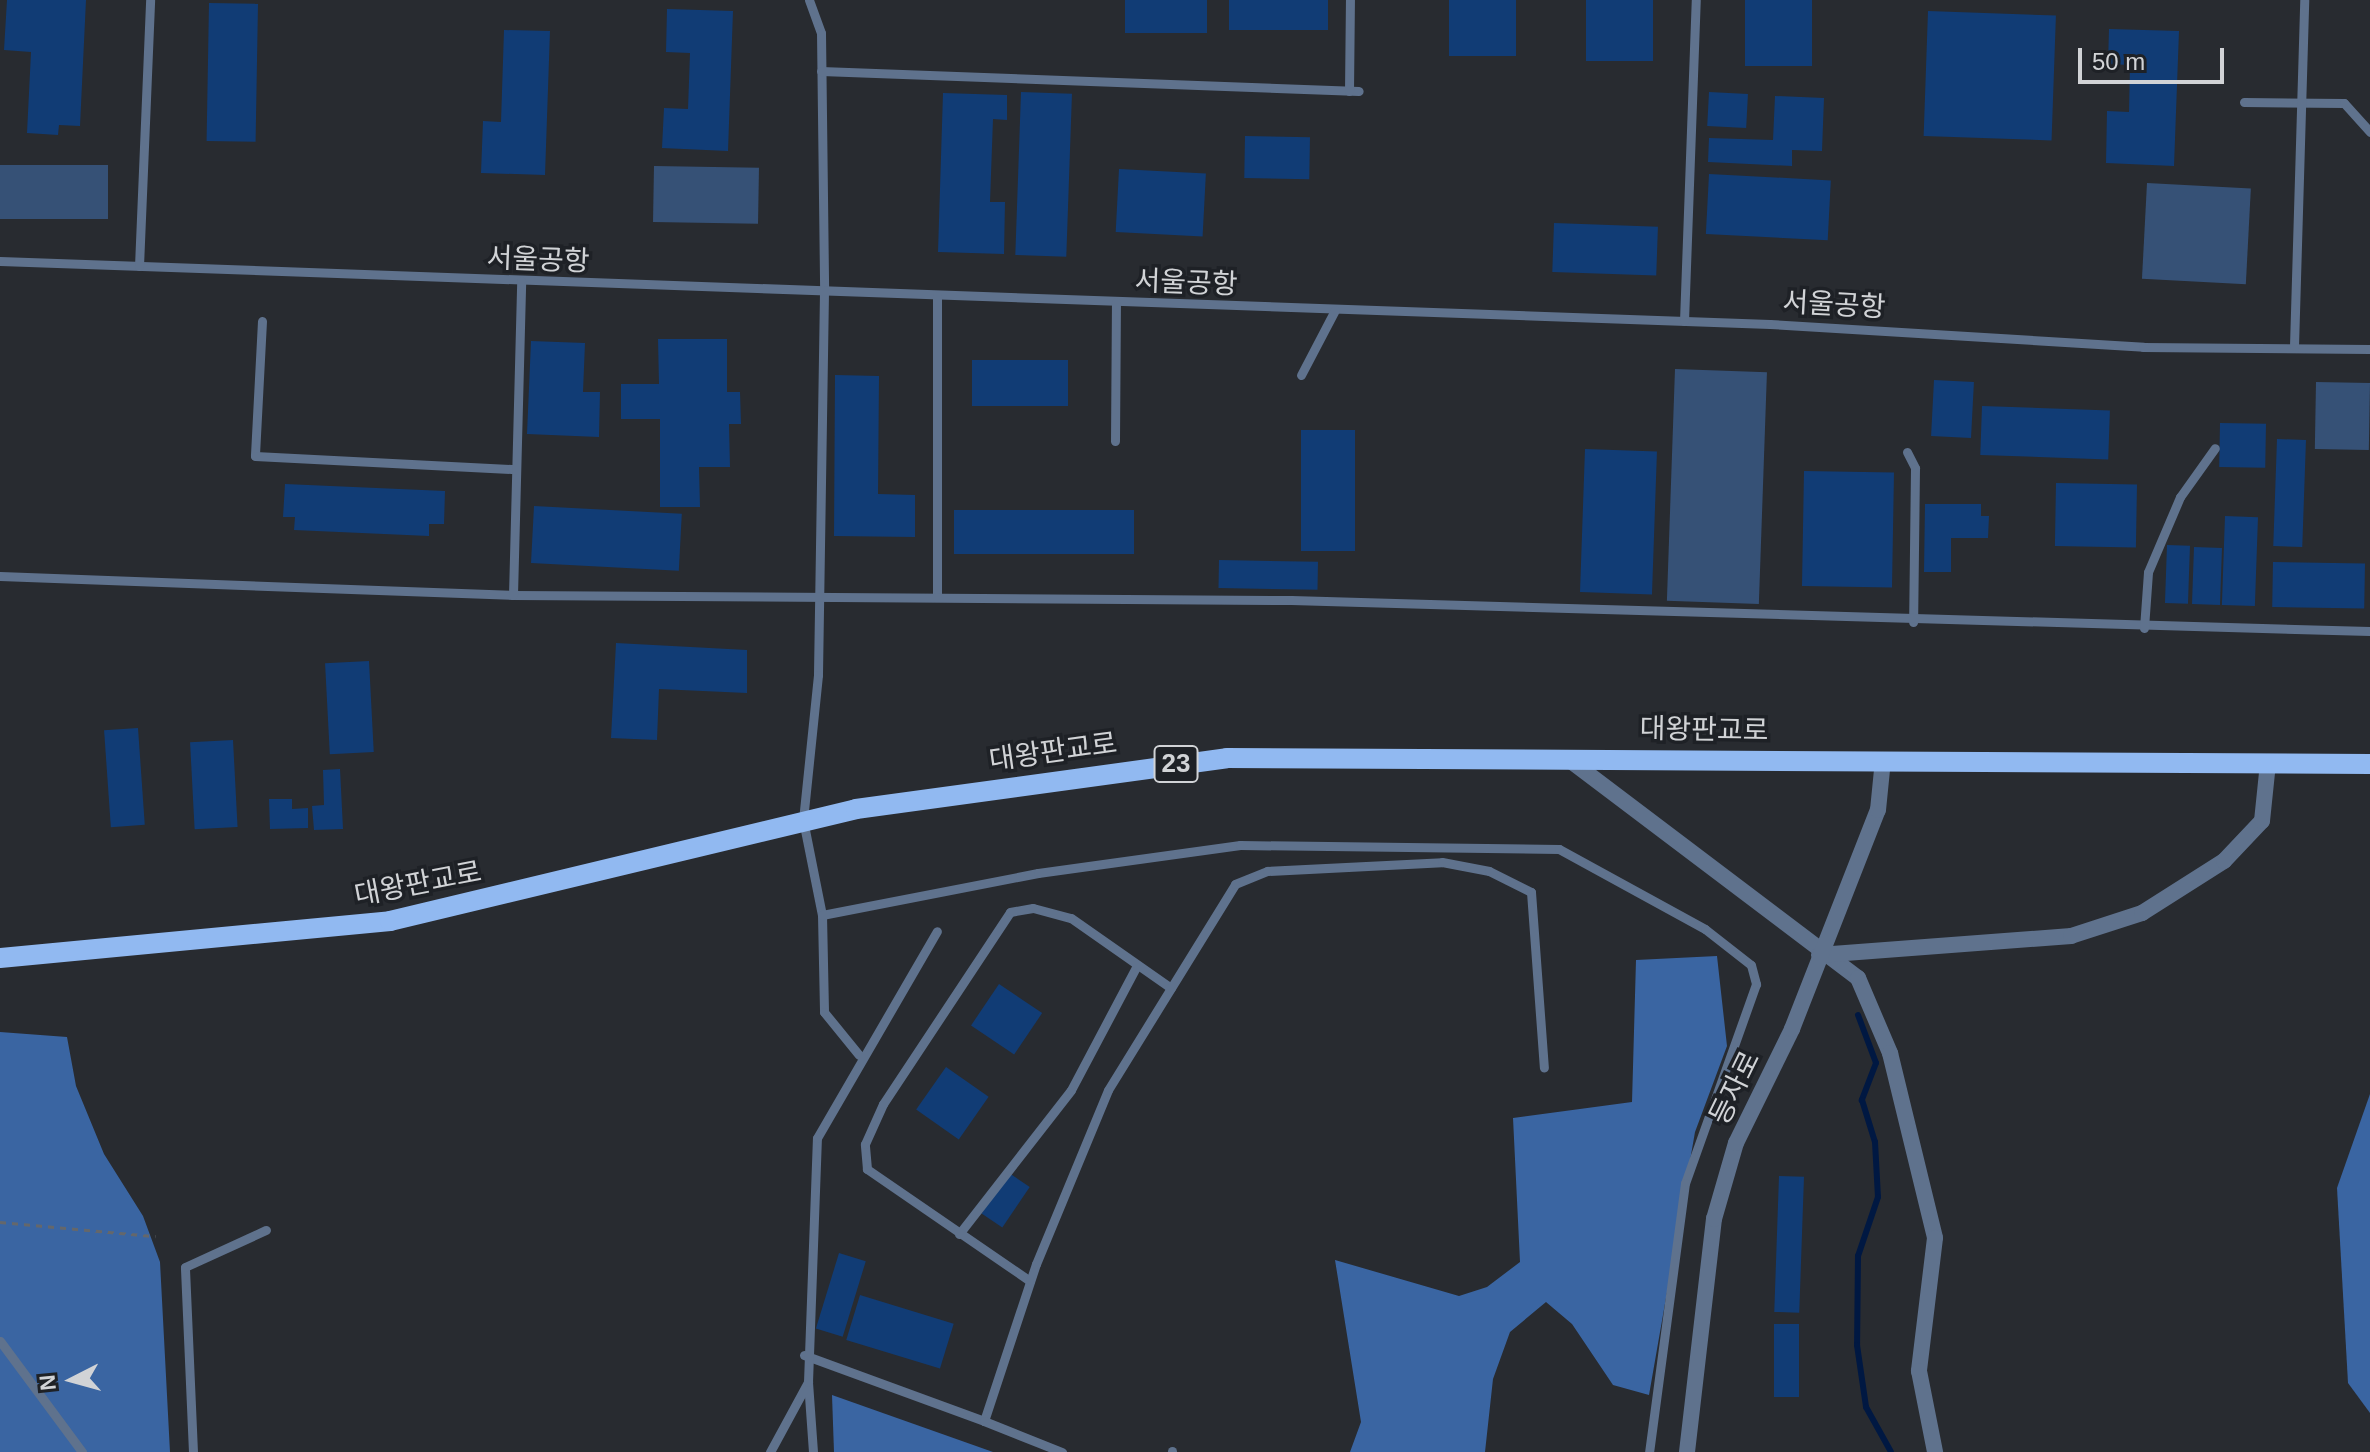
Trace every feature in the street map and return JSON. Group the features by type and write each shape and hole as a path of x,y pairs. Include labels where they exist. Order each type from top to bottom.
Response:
{"main road":[{"name":"대왕판교로","path":"0,958 390,921 803,820 1227,758 1565,757 2370,764"}],"street":[{"path":"1565,757 1819,955 1858,978 1878,1022 1928,1201 1935,1238 1919,1371 1935,1452"},
{"name":"등자로","path":"1687,1452 1714,1219 1736,1143 1819,955 1878,810 1883,760"},
{"path":"1819,955 2071,936 2142,913 2224,861 2262,821 2268,763"}],"lane":[{"path":"139,266 150,0"},
{"path":"809,0 821,33 824,292 820,602 803,820 822,915 824,1012 859,1055"},
{"path":"821,71 1354,91 1350,0"},
{"path":"1684,321 1696,0"},
{"path":"2294,346 2304,0"},
{"path":"2244,102 2344,103 2370,132"},
{"name":"서울공항","path":"0,261 1684,321 2143,347 2370,349"},
{"path":"513,595 521,281"},
{"path":"937,296 937,593"},
{"path":"1115,441 1116,302"},
{"path":"1301,375 1335,310"},
{"path":"262,321 255,456 516,469"},
{"path":"2144,628 2148,572 2180,497 2215,448"},
{"path":"1907,452 1915,468 1913,622"},
{"path":"0,576 513,595 820,602 937,593 1913,622 2370,631"},
{"path":"822,915 1038,873 1240,845 1559,849 1705,929 1751,965 1756,984 1685,1183 1649,1452"},
{"path":"984,1421 1030,1281 1108,1090 1235,884 1267,871 1442,862 1489,871 1531,892 1544,1068"},
{"path":"1030,1281 867,1169 865,1144 998,924 1033,908 1071,918 1136,967 1171,988"},
{"path":"813,1452 804,1355 817,1138 859,1055 937,931"},
{"path":"959,1234 1071,1090 1136,967"},
{"path":"193,1452 185,1267 266,1230"},
{"path":"0,1341 82,1452"},
{"path":"804,1355 1062,1452"},
{"path":"770,1452 808,1382"}],"path":[{"path":"0,1222 155,1236"}],"shaded area":[{"path":"0,165 108,165 108,219 0,219"},
{"path":"654,166 759,168 758,224 653,222"},
{"path":"2147,183 2251,188 2246,284 2142,279"},
{"path":"1675,369 1767,372 1759,604 1667,601"},
{"path":"2316,382 2370,383 2369,450 2315,449"},
{"path":"1717,956 1727,1046 1695,1132 1649,1395 1613,1385 1572,1324 1546,1302 1510,1332 1493,1379 1485,1452 1350,1452 1361,1422 1335,1260 1459,1296 1487,1287 1520,1262 1513,1118 1632,1102 1636,960"},
{"path":"0,1032 67,1037 76,1086 104,1154 143,1216 160,1262 170,1452 0,1452"},
{"path":"2370,1094 2370,1413 2348,1383 2337,1188"},
{"path":"832,1395 993,1452 834,1452"}],"building":[{"path":"7,0 86,0 80,126 59,125 58,135 27,133 31,52 4,50"},
{"path":"1125,0 1207,0 1207,33 1125,33"},
{"path":"1229,0 1328,0 1328,30 1229,30"},
{"path":"1449,0 1516,0 1516,56 1449,56"},
{"path":"1586,0 1653,0 1653,61 1586,61"},
{"path":"1745,0 1812,0 1812,66 1745,66"},
{"path":"209,3 258,4 256,142 207,141"},
{"path":"667,9 733,11 728,151 662,148 664,108 688,109 690,53 666,52"},
{"path":"1928,11 2056,15 2052,140 1924,136"},
{"path":"2109,29 2179,31 2174,166 2106,163 2107,111 2129,112 2130,65 2108,64"},
{"path":"504,30 550,31 545,175 481,173 483,121 501,122"},
{"path":"1021,92 1072,94 1066,257 1015,255"},
{"path":"1709,92 1748,94 1746,128 1707,126"},
{"path":"943,93 1007,95 1007,120 993,119 990,202 1005,202 1004,254 938,252"},
{"path":"1775,96 1824,98 1822,151 1792,150 1792,166 1708,162 1709,138 1773,140"},
{"path":"1245,136 1310,137 1309,179 1244,178"},
{"path":"1119,169 1206,174 1203,236 1116,232"},
{"path":"1709,174 1831,180 1828,240 1706,234"},
{"path":"1554,223 1658,227 1656,276 1552,272"},
{"path":"658,339 727,339 727,392 740,392 741,424 729,424 730,467 699,467 700,507 660,507 660,419 621,419 621,384 659,384"},
{"path":"531,341 585,343 583,392 600,392 599,437 527,434"},
{"path":"972,360 1068,360 1068,406 972,406"},
{"path":"835,375 879,376 878,494 915,495 915,537 834,536"},
{"path":"1934,380 1974,382 1971,438 1931,436"},
{"path":"1982,406 2110,410 2108,459 1980,455"},
{"path":"2220,423 2266,424 2265,468 2219,467"},
{"path":"1301,430 1355,430 1355,551 1301,551"},
{"path":"2277,439 2306,440 2302,547 2273,546"},
{"path":"1585,449 1657,452 1652,594 1580,592"},
{"path":"1804,471 1894,473 1892,588 1802,586"},
{"path":"2056,483 2137,484 2136,547 2055,546"},
{"path":"285,484 445,491 444,524 429,524 429,536 294,530 295,517 283,517"},
{"path":"1925,504 1981,504 1981,516 1989,516 1988,538 1951,538 1951,572 1924,572"},
{"path":"534,506 682,514 679,571 531,563"},
{"path":"954,510 1134,510 1134,554 954,554"},
{"path":"2225,516 2258,517 2255,606 2222,605"},
{"path":"2167,545 2190,546 2188,604 2165,603"},
{"path":"2194,547 2222,548 2220,605 2192,604"},
{"path":"1219,560 1318,562 1317,590 1219,588"},
{"path":"2273,562 2365,564 2364,609 2272,607"},
{"path":"616,643 747,650 747,693 659,689 657,740 611,738"},
{"path":"369,661 374,752 330,754 325,663"},
{"path":"138,728 145,825 111,827 104,730"},
{"path":"233,740 238,827 195,829 190,742"},
{"path":"340,769 343,829 314,830 312,806 324,805 323,770"},
{"path":"269,799 292,799 292,809 308,808 308,828 270,829"},
{"path":"999,984 1042,1013 1014,1055 971,1025"},
{"path":"946,1067 989,1097 959,1139 916,1110"},
{"path":"1009,1173 1030,1187 1002,1228 982,1214"},
{"path":"1779,1176 1804,1177 1799,1313 1774,1312"},
{"path":"839,1253 866,1261 843,1337 816,1329"},
{"path":"860,1295 954,1324 940,1369 846,1340"},
{"path":"1774,1324 1799,1324 1799,1397 1774,1397"}],"waterway":[{"path":"1858,1015 1876,1063 1862,1100 1875,1142 1878,1197 1858,1256 1857,1345 1866,1407 1891,1452"}]}
